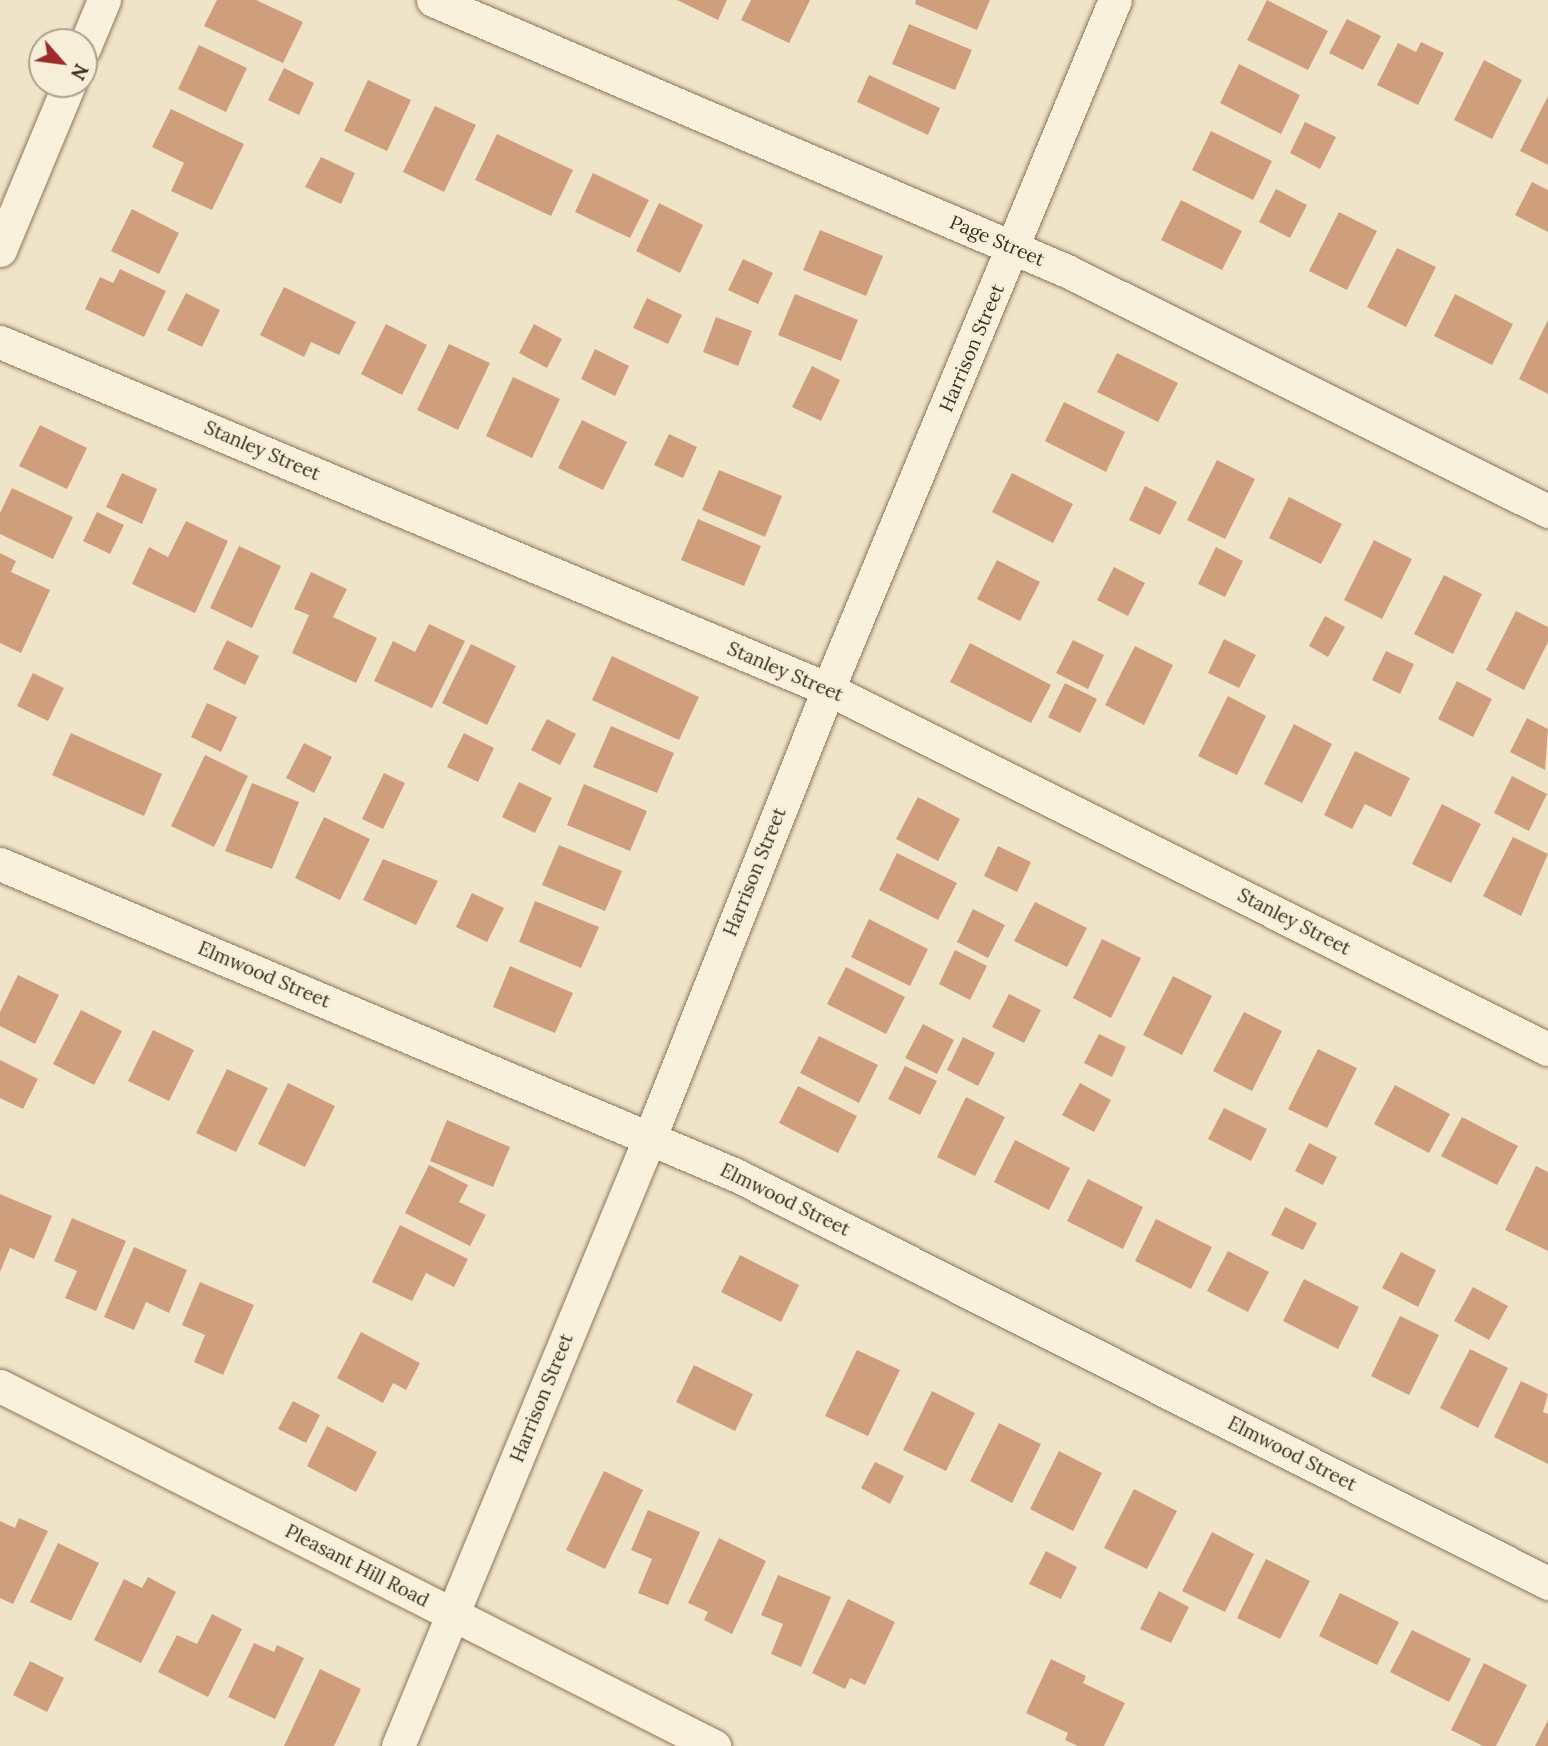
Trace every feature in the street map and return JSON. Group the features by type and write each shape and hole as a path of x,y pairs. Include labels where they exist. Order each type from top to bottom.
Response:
{"street":[{"path":"92,28 104,0"},
{"name":"Page Street","path":"433,0 1013,248 1548,511"},
{"name":"Harrison Street","path":"398,1746 650,1137 828,689 1115,0"},
{"path":"0,250 63,98"},
{"name":"Stanley Street","path":"0,342 828,689 1548,1049"},
{"name":"Elmwood Street","path":"0,864 736,1174 1548,1583"},
{"name":"Pleasant Hill Road","path":"0,1386 714,1746"}],"building":[{"path":"217,0 256,0 303,22 283,63 204,26"},
{"path":"677,0 727,0 718,20"},
{"path":"751,0 810,0 789,43 741,20"},
{"path":"916,0 990,0 977,30 915,4"},
{"path":"1267,0 1328,31 1308,70 1247,40"},
{"path":"1347,19 1381,36 1363,70 1329,53"},
{"path":"909,24 972,50 955,90 892,64"},
{"path":"1421,42 1444,53 1418,105 1377,85 1398,43 1416,52"},
{"path":"199,45 247,68 226,112 178,89"},
{"path":"1484,60 1522,80 1492,139 1454,120"},
{"path":"1239,64 1300,95 1281,134 1220,103"},
{"path":"284,68 314,83 299,115 268,100"},
{"path":"869,75 940,108 928,135 857,102"},
{"path":"368,80 411,100 387,151 344,131"},
{"path":"1548,96 1548,165 1520,151"},
{"path":"435,106 476,125 444,192 403,172"},
{"path":"171,109 244,144 212,210 171,191 184,163 152,147"},
{"path":"1305,122 1336,137 1320,169 1290,153"},
{"path":"1211,131 1272,161 1253,200 1192,170"},
{"path":"497,134 573,170 551,216 475,180"},
{"path":"321,157 355,173 341,204 305,187"},
{"path":"593,173 649,200 630,238 575,212"},
{"path":"1532,182 1548,190 1548,232 1515,215"},
{"path":"1276,189 1307,205 1290,238 1259,222"},
{"path":"1181,200 1242,231 1222,270 1161,240"},
{"path":"659,203 703,225 680,273 636,251"},
{"path":"132,209 179,233 159,274 111,251"},
{"path":"1339,212 1377,231 1347,290 1309,271"},
{"path":"820,230 883,256 866,296 803,270"},
{"path":"1397,248 1436,267 1406,327 1367,307"},
{"path":"743,259 773,273 758,304 728,290"},
{"path":"120,269 166,291 144,337 85,309 100,277 113,283"},
{"path":"284,287 356,322 339,355 311,342 304,357 260,335"},
{"path":"186,293 220,310 202,347 167,330"},
{"path":"795,294 858,320 841,361 778,335"},
{"path":"1455,294 1513,324 1492,365 1434,336"},
{"path":"647,298 682,315 668,344 633,328"},
{"path":"716,317 752,331 738,366 703,352"},
{"path":"1548,320 1548,394 1519,379"},
{"path":"386,324 427,345 402,395 361,374"},
{"path":"534,324 562,339 547,368 519,353"},
{"path":"449,344 490,363 458,430 417,410"},
{"path":"595,349 629,366 615,396 581,379"},
{"path":"1117,353 1178,383 1158,422 1097,392"},
{"path":"812,366 840,380 821,421 792,407"},
{"path":"513,377 560,399 532,458 486,436"},
{"path":"1064,402 1125,432 1106,472 1045,441"},
{"path":"582,420 627,442 603,490 558,468"},
{"path":"40,425 87,448 67,489 19,466"},
{"path":"669,434 697,447 683,478 654,465"},
{"path":"1217,460 1255,479 1225,539 1187,520"},
{"path":"719,470 782,496 765,537 702,510"},
{"path":"122,473 157,489 142,524 106,507"},
{"path":"1012,473 1073,504 1053,543 992,512"},
{"path":"1145,486 1177,502 1160,535 1129,520"},
{"path":"12,488 73,517 53,559 0,534 0,513"},
{"path":"1289,497 1342,524 1321,564 1269,538"},
{"path":"97,512 124,525 110,554 83,541"},
{"path":"698,519 761,546 744,586 681,560"},
{"path":"186,521 228,541 195,613 132,584 149,547 168,557"},
{"path":"1374,540 1412,559 1382,619 1344,600"},
{"path":"239,546 281,566 252,628 210,608"},
{"path":"1216,547 1243,561 1225,597 1198,584"},
{"path":"0,553 16,561 11,572 50,590 21,653 0,643"},
{"path":"997,560 1040,582 1020,621 977,599"},
{"path":"1114,567 1145,583 1128,616 1097,600"},
{"path":"311,572 347,589 333,617 377,638 356,683 292,653 309,615 294,609"},
{"path":"1444,575 1482,594 1453,654 1414,634"},
{"path":"1516,611 1548,627 1548,642 1524,690 1486,670"},
{"path":"1325,616 1345,627 1328,657 1309,646"},
{"path":"429,624 465,641 432,708 374,681 393,641 415,652"},
{"path":"1224,639 1256,655 1239,688 1208,673"},
{"path":"227,640 259,656 245,685 213,669"},
{"path":"1073,640 1104,655 1088,689 1056,673"},
{"path":"970,643 1051,685 1031,723 950,682"},
{"path":"471,644 516,666 487,725 442,703"},
{"path":"1135,646 1173,665 1144,725 1105,705"},
{"path":"1386,651 1414,664 1400,694 1372,680"},
{"path":"612,656 699,697 679,740 592,700"},
{"path":"33,673 64,688 48,721 17,706"},
{"path":"1457,681 1492,699 1473,737 1438,719"},
{"path":"1065,683 1097,699 1080,733 1048,717"},
{"path":"1228,696 1266,716 1237,775 1198,756"},
{"path":"207,703 237,717 221,752 191,737"},
{"path":"1527,718 1548,729 1545,770 1510,752"},
{"path":"547,719 576,734 560,765 531,750"},
{"path":"1294,724 1332,744 1302,803 1264,784"},
{"path":"611,726 674,753 657,793 593,767"},
{"path":"71,733 162,774 144,816 52,775"},
{"path":"464,733 494,748 478,782 447,767"},
{"path":"304,743 332,757 314,793 286,778"},
{"path":"1355,751 1410,778 1391,817 1365,804 1352,829 1324,815"},
{"path":"205,755 248,776 214,847 171,826"},
{"path":"384,773 405,783 383,829 362,819"},
{"path":"1512,776 1547,794 1529,831 1494,813"},
{"path":"519,782 552,798 535,833 502,817"},
{"path":"252,783 299,802 272,869 225,851"},
{"path":"584,784 647,811 630,851 567,825"},
{"path":"918,797 960,819 938,861 896,839"},
{"path":"1442,804 1481,824 1451,883 1412,864"},
{"path":"324,817 370,839 340,900 295,878"},
{"path":"1513,837 1548,854 1521,916 1483,896"},
{"path":"559,845 622,871 605,911 542,885"},
{"path":"998,846 1031,862 1017,892 984,876"},
{"path":"897,853 957,883 938,920 879,890"},
{"path":"383,859 438,881 416,925 363,900"},
{"path":"472,893 504,908 487,942 456,927"},
{"path":"535,901 599,927 581,968 519,942"},
{"path":"1035,902 1087,928 1067,967 1014,941"},
{"path":"973,909 1005,925 988,958 957,942"},
{"path":"869,919 928,949 910,986 851,957"},
{"path":"1102,939 1141,958 1111,1018 1073,998"},
{"path":"955,950 987,966 970,1000 939,984"},
{"path":"510,966 573,993 555,1033 493,1007"},
{"path":"846,967 905,997 886,1034 827,1004"},
{"path":"18,975 59,995 35,1044 0,1026 0,1012"},
{"path":"1173,976 1212,996 1182,1055 1143,1035"},
{"path":"1009,994 1041,1010 1024,1043 992,1027"},
{"path":"81,1010 122,1031 94,1085 53,1064"},
{"path":"1244,1012 1282,1031 1252,1091 1213,1071"},
{"path":"923,1024 954,1040 937,1074 905,1058"},
{"path":"153,1030 194,1050 169,1101 128,1081"},
{"path":"1099,1034 1126,1047 1112,1077 1084,1063"},
{"path":"819,1036 878,1065 859,1103 800,1073"},
{"path":"963,1037 995,1053 978,1086 947,1070"},
{"path":"1318,1049 1357,1068 1327,1128 1288,1109"},
{"path":"0,1060 38,1079 23,1109 0,1098"},
{"path":"905,1066 937,1081 920,1115 888,1099"},
{"path":"227,1069 268,1088 236,1152 196,1133"},
{"path":"288,1083 335,1106 305,1167 258,1144"},
{"path":"1080,1083 1111,1100 1094,1132 1062,1115"},
{"path":"1395,1085 1450,1114 1429,1153 1374,1124"},
{"path":"798,1086 857,1116 838,1153 779,1123"},
{"path":"966,1097 1005,1117 975,1176 937,1157"},
{"path":"1224,1108 1267,1129 1251,1161 1208,1139"},
{"path":"1462,1117 1518,1146 1497,1185 1441,1156"},
{"path":"447,1120 510,1147 493,1187 430,1161"},
{"path":"1015,1140 1070,1168 1049,1210 994,1182"},
{"path":"1309,1143 1337,1157 1323,1185 1295,1171"},
{"path":"429,1165 468,1185 459,1202 486,1215 470,1246 405,1213"},
{"path":"1536,1166 1548,1172 1548,1251 1505,1230"},
{"path":"1088,1179 1143,1207 1123,1249 1067,1221"},
{"path":"0,1194 52,1216 34,1259 10,1248 0,1272"},
{"path":"1285,1207 1317,1223 1303,1250 1271,1235"},
{"path":"72,1218 126,1241 96,1311 65,1298 77,1271 54,1261"},
{"path":"1156,1219 1212,1247 1191,1289 1135,1261"},
{"path":"400,1225 468,1259 454,1287 426,1273 412,1301 372,1282"},
{"path":"134,1247 187,1270 169,1313 146,1302 134,1330 104,1317"},
{"path":"1228,1251 1269,1272 1248,1312 1207,1291"},
{"path":"1401,1252 1436,1270 1418,1307 1382,1288"},
{"path":"740,1255 799,1285 781,1322 721,1292"},
{"path":"1304,1279 1359,1307 1338,1349 1283,1321"},
{"path":"200,1282 254,1305 223,1375 194,1362 205,1335 182,1325"},
{"path":"1473,1287 1508,1306 1489,1340 1454,1321"},
{"path":"1400,1316 1439,1335 1409,1395 1371,1376"},
{"path":"361,1332 420,1363 406,1390 393,1383 383,1403 337,1378"},
{"path":"1470,1349 1508,1368 1478,1428 1440,1408"},
{"path":"857,1350 900,1370 868,1436 825,1416"},
{"path":"694,1365 753,1394 735,1431 676,1402"},
{"path":"1521,1381 1548,1394 1543,1412 1548,1414 1548,1464 1494,1437"},
{"path":"932,1391 975,1413 946,1471 903,1450"},
{"path":"293,1401 320,1415 306,1443 278,1429"},
{"path":"999,1423 1041,1444 1012,1503 970,1481"},
{"path":"327,1426 377,1452 356,1492 307,1466"},
{"path":"1059,1451 1102,1473 1073,1531 1030,1509"},
{"path":"875,1462 904,1476 890,1504 861,1488"},
{"path":"604,1471 643,1490 605,1569 566,1550"},
{"path":"1134,1489 1177,1511 1147,1569 1104,1548"},
{"path":"648,1510 700,1532 668,1605 638,1593 652,1559 631,1550"},
{"path":"19,1518 48,1531 13,1604 0,1598 0,1521 15,1528"},
{"path":"1212,1532 1254,1554 1225,1612 1182,1591"},
{"path":"719,1538 766,1561 732,1634 704,1620 708,1612 688,1603"},
{"path":"58,1543 99,1563 71,1621 30,1602"},
{"path":"1046,1551 1077,1567 1061,1599 1029,1584"},
{"path":"1266,1559 1310,1581 1280,1639 1237,1618"},
{"path":"778,1575 831,1597 801,1667 771,1654 783,1624 761,1615"},
{"path":"148,1577 176,1592 141,1663 94,1640 124,1579 142,1588"},
{"path":"1159,1591 1189,1607 1171,1643 1140,1629"},
{"path":"1340,1593 1399,1622 1377,1665 1319,1636"},
{"path":"848,1599 895,1622 865,1685 850,1678 845,1689 812,1673"},
{"path":"212,1614 242,1629 208,1697 158,1672 177,1635 197,1644"},
{"path":"1412,1630 1471,1659 1449,1702 1390,1672"},
{"path":"254,1643 274,1652 277,1645 304,1658 275,1719 228,1697"},
{"path":"1051,1659 1086,1676 1083,1683 1125,1703 1104,1746 1078,1746 1065,1740 1068,1733 1026,1713"},
{"path":"30,1661 64,1678 47,1712 13,1695"},
{"path":"1484,1663 1527,1685 1496,1746 1483,1746 1451,1730"},
{"path":"320,1669 361,1689 334,1746 284,1746"},
{"path":"1548,1720 1548,1746 1535,1746"}]}
